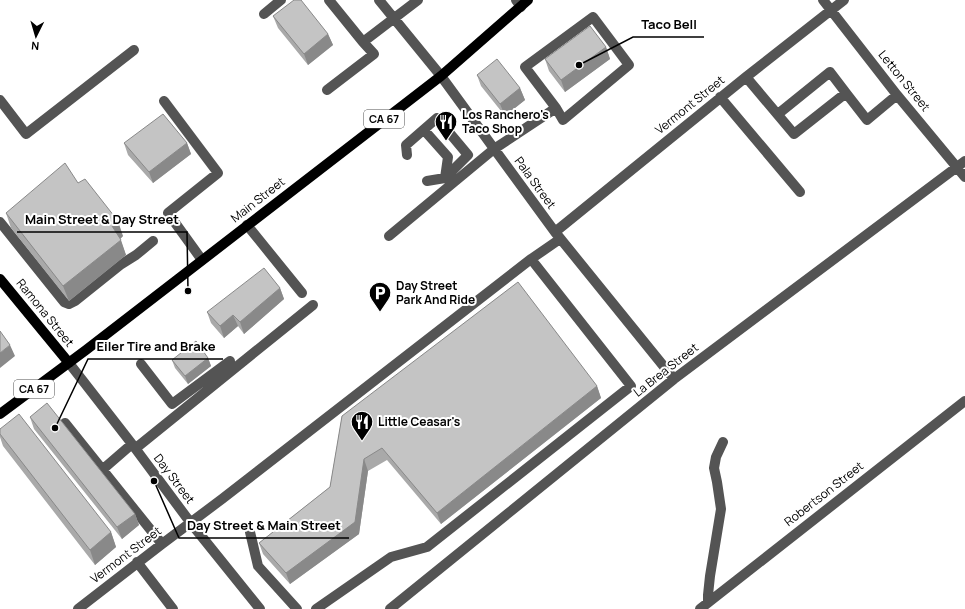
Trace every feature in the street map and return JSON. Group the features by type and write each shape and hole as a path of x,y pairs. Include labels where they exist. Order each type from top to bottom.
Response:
{"main road":[{"name":"Main Street","path":"0,414 69,364 441,76 522,2"},
{"name":"Ramona Street","path":"0,279 69,364"}],"street":[{"path":"264,14 282,0"},
{"path":"327,90 374,54 329,0"},
{"name":"Pala Street","path":"379,0 441,76 557,235 674,379"},
{"path":"363,42 418,0"},
{"name":"Letton Street","path":"823,0 897,95 961,164 965,177"},
{"name":"Vermont Street","path":"78,609 137,562 228,495 532,259 557,235 720,97 844,0"},
{"path":"593,17 629,65 564,120 556,108 525,67 593,17"},
{"path":"0,100 26,134 134,50"},
{"path":"778,114 830,72 866,120 897,95"},
{"path":"746,77 794,134 846,93"},
{"path":"720,97 800,192"},
{"path":"164,101 218,173 168,213 202,260"},
{"path":"389,236 494,149 556,108"},
{"path":"407,155 406,145 437,118 468,155 445,178 428,181"},
{"path":"424,130 448,157 445,178"},
{"name":"La Brea Street","path":"390,609 674,379 961,164"},
{"path":"0,222 64,302 69,304 153,242"},
{"path":"247,225 302,293"},
{"path":"316,609 391,557 427,547 631,386 532,259"},
{"path":"102,470 313,305"},
{"path":"141,364 172,404 230,361"},
{"name":"Day Street","path":"69,364 134,446 190,522 260,609"},
{"name":"Robertson Street","path":"700,609 965,401"},
{"path":"65,423 162,544"},
{"path":"708,602 710,576 721,509 714,468 716,457 723,442"},
{"path":"250,532 258,566 297,609"},
{"path":"137,562 173,609"}],"building":[{"path":"294,0 301,0 328,34 304,54 273,16"},
{"path":"590,26 606,47 561,80 545,59"},
{"path":"497,59 520,88 500,104 477,75"},
{"path":"163,114 187,143 149,172 124,143"},
{"path":"65,163 78,183 85,179 118,221 112,226 121,240 63,286 6,213"},
{"path":"264,268 280,288 240,322 233,315 220,326 207,312"},
{"path":"518,282 597,386 437,513 382,448 364,459 355,522 286,573 259,543 330,487 342,416"},
{"path":"0,331 10,345 0,353"},
{"path":"196,341 208,358 185,376 172,360"},
{"path":"47,403 135,514 117,527 30,417"},
{"path":"19,414 111,532 90,550 0,434 0,429"}],"place":[{"name":"Taco Bell","path":"579,65"},
{"name":"Los Ranchero's Taco Shop","path":"446,142"},
{"name":"Main Street & Day Street","path":"188,291"},
{"name":"Day Street Park And Ride","path":"380,312"},
{"name":"Eiler Tire and Brake","path":"55,428"},
{"name":"Little Ceasar's","path":"362,442"},
{"name":"Day Street & Main Street","path":"154,481"}]}
